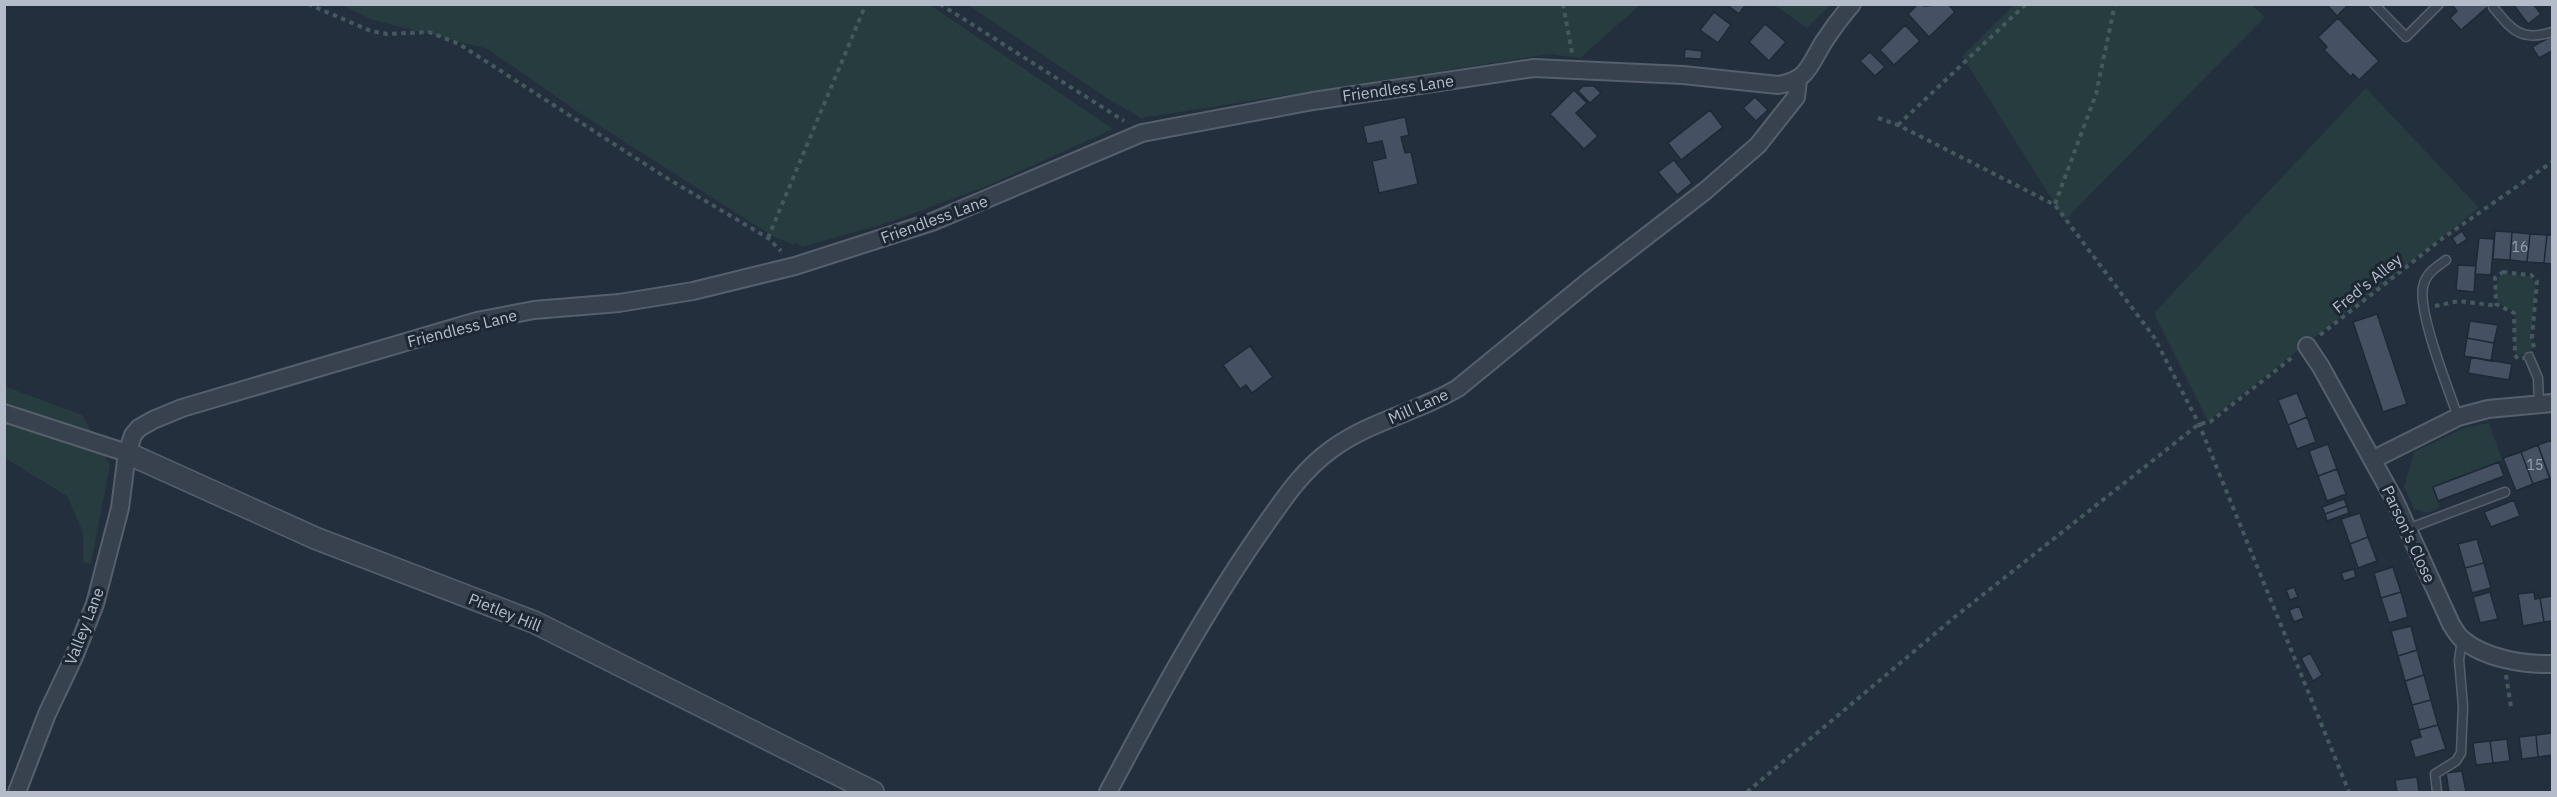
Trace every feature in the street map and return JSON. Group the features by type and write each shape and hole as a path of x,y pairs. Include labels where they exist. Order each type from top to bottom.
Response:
{"street":[{"path":"1798,80 1806,73 1823,43 1852,4"},
{"name":"Friendless Lane","path":"126,453 133,435 140,428 182,408 477,321 534,310 619,303 693,291 795,266 932,222 1142,133 1171,126 1313,101 1534,68 1683,75 1778,86 1798,80"},
{"name":"Mill Lane","path":"1108,792 1221,588 1311,465 1349,438 1434,402 1458,388 1590,280 1705,191 1758,145 1796,97 1798,80"},
{"name":"Parson's Close","path":"2307,346 2373,459 2409,528 2451,624 2462,640"},
{"path":"2373,459 2458,417 2488,409 2546,403"},
{"path":"4,413 126,453"},
{"name":"Valley Lane","path":"17,792 47,714 74,657 95,604 120,508 126,453"},
{"name":"Pietley Hill","path":"126,453 315,538 534,622 873,792"},
{"path":"2462,640 2503,659 2535,665 2553,664"}],"lane":[{"path":"2374,4 2406,37 2439,4"},
{"path":"2493,6 2507,24 2523,36 2538,36 2553,32"},
{"path":"2446,260 2429,272 2423,287 2422,309 2458,417"},
{"path":"2529,357 2546,403"},
{"path":"2409,528 2505,492"},
{"path":"2437,792 2435,774 2456,761 2461,753 2463,706 2459,660 2462,640"}],"path":[{"path":"308,4 371,31 387,34 429,32 459,44 665,177 768,238 795,266"},
{"path":"768,238 866,4"},
{"path":"940,4 1142,133"},
{"path":"1563,4 1575,69"},
{"path":"1898,125 2026,4"},
{"path":"2055,205 2096,94 2115,4"},
{"path":"1878,118 1898,125 2055,205 2154,337 2199,424 2349,792"},
{"name":"Fred's Alley","path":"1748,792 1956,616 2199,424 2210,422 2443,238 2553,162"},
{"path":"2422,309 2459,301 2496,304 2514,313 2515,355 2518,358 2529,357 2534,348 2532,338 2538,286 2535,277 2503,272 2498,274 2494,286 2496,304"},
{"path":"2503,659 2511,707"}],"green space":[{"path":"2015,4 2252,5 2265,17 2065,220 1962,56"},
{"path":"342,5 930,5 1113,129 987,186 890,222 802,247 795,242 794,245 771,235 581,114 488,49 370,19"},
{"path":"968,5 1640,5 1580,58 1550,54 1141,118 1107,98"},
{"path":"1774,5 1830,5 1807,28"},
{"path":"2366,88 2479,208 2208,421 2154,313"},
{"path":"2501,274 2529,276 2536,283 2531,337 2533,348 2520,356 2514,350 2515,312 2500,304 2496,299 2495,292"},
{"path":"4,386 82,415 110,465 91,564 83,562 83,532 67,496 5,458"},
{"path":"2489,423 2502,460 2433,487 2440,507 2427,513 2414,509 2404,487 2414,452 2464,428"}],"building":[{"path":"1726,4 1746,4 1739,14"},
{"path":"1918,4 1925,6 1948,4 1955,12 1929,37 1908,14"},
{"path":"2326,4 2349,4 2337,16"},
{"path":"2491,4 2461,30 2450,18 2457,11 2452,5"},
{"path":"2513,4 2533,4 2541,14 2528,24"},
{"path":"1714,12 1731,25 1718,43 1700,30"},
{"path":"2338,18 2379,61 2359,80 2353,74 2351,77 2324,50 2327,47 2318,37"},
{"path":"1765,24 1786,42 1769,61 1749,42"},
{"path":"1905,25 1920,41 1894,65 1880,50"},
{"path":"2552,36 2552,51 2539,58 2532,47"},
{"path":"1685,49 1702,51 1701,59 1684,58"},
{"path":"1870,52 1885,67 1875,76 1860,61"},
{"path":"1583,86 1594,86 1601,93 1590,103 1578,91"},
{"path":"1574,90 1587,103 1576,113 1598,136 1584,149 1550,114"},
{"path":"1755,97 1768,110 1756,121 1743,108"},
{"path":"1710,110 1723,127 1681,160 1668,143"},
{"path":"1405,117 1409,135 1401,137 1405,153 1411,152 1418,184 1379,193 1372,161 1386,158 1382,141 1367,144 1363,126"},
{"path":"1674,160 1692,183 1677,195 1658,172"},
{"path":"2462,231 2467,239 2457,246 2452,238"},
{"path":"2495,231 2512,232 2510,260 2493,259"},
{"path":"2512,232 2530,234 2527,262 2510,260"},
{"path":"2530,234 2547,235 2544,263 2527,262"},
{"path":"2547,235 2552,235 2552,264 2544,263"},
{"path":"2479,238 2494,239 2491,275 2475,274"},
{"path":"2458,265 2476,266 2474,292 2456,290"},
{"path":"2377,314 2407,404 2383,412 2353,322"},
{"path":"2470,321 2498,325 2494,343 2467,338"},
{"path":"2467,338 2494,343 2491,361 2464,356"},
{"path":"1250,346 1273,377 1252,393 1246,385 1240,389 1223,365"},
{"path":"2471,357 2512,364 2509,380 2468,373"},
{"path":"2297,393 2307,417 2288,425 2278,400"},
{"path":"2307,417 2316,442 2297,449 2288,425"},
{"path":"2552,440 2552,485 2538,445"},
{"path":"2328,444 2337,469 2318,476 2309,451"},
{"path":"2538,445 2550,478 2533,484 2521,452"},
{"path":"2521,452 2533,484 2516,491 2503,458"},
{"path":"2499,462 2504,476 2438,501 2433,487"},
{"path":"2337,469 2346,494 2327,501 2318,476"},
{"path":"2344,499 2347,506 2325,514 2322,507"},
{"path":"2514,500 2520,516 2491,527 2484,512"},
{"path":"2347,506 2349,513 2327,521 2325,514"},
{"path":"2360,513 2368,537 2350,544 2341,519"},
{"path":"2368,537 2377,561 2358,568 2350,544"},
{"path":"2477,539 2484,563 2465,568 2458,544"},
{"path":"2484,563 2491,588 2472,593 2465,568"},
{"path":"2393,567 2401,592 2381,598 2374,573"},
{"path":"2354,569 2356,577 2344,581 2341,573"},
{"path":"2294,587 2298,597 2290,600 2286,590"},
{"path":"2401,592 2408,617 2389,623 2381,598"},
{"path":"2490,592 2498,619 2480,623 2473,597"},
{"path":"2534,592 2535,599 2540,598 2544,622 2523,626 2518,594"},
{"path":"2552,596 2552,621 2544,622 2540,598"},
{"path":"2299,606 2304,618 2294,622 2289,610"},
{"path":"2411,626 2417,650 2398,656 2391,631"},
{"path":"2417,650 2424,675 2405,681 2398,656"},
{"path":"2310,653 2322,675 2313,681 2301,658"},
{"path":"2424,675 2431,700 2412,705 2405,681"},
{"path":"2431,700 2438,725 2419,730 2412,705"},
{"path":"2438,725 2446,749 2415,758 2410,740 2421,737 2419,730"},
{"path":"2552,733 2552,755 2538,757 2536,735"},
{"path":"2536,735 2538,757 2522,759 2519,737"},
{"path":"2507,739 2510,761 2493,763 2490,741"},
{"path":"2490,741 2493,763 2476,765 2473,743"},
{"path":"2462,771 2466,792 2449,792 2446,773"},
{"path":"2417,777 2419,792 2397,792 2395,780"}]}
